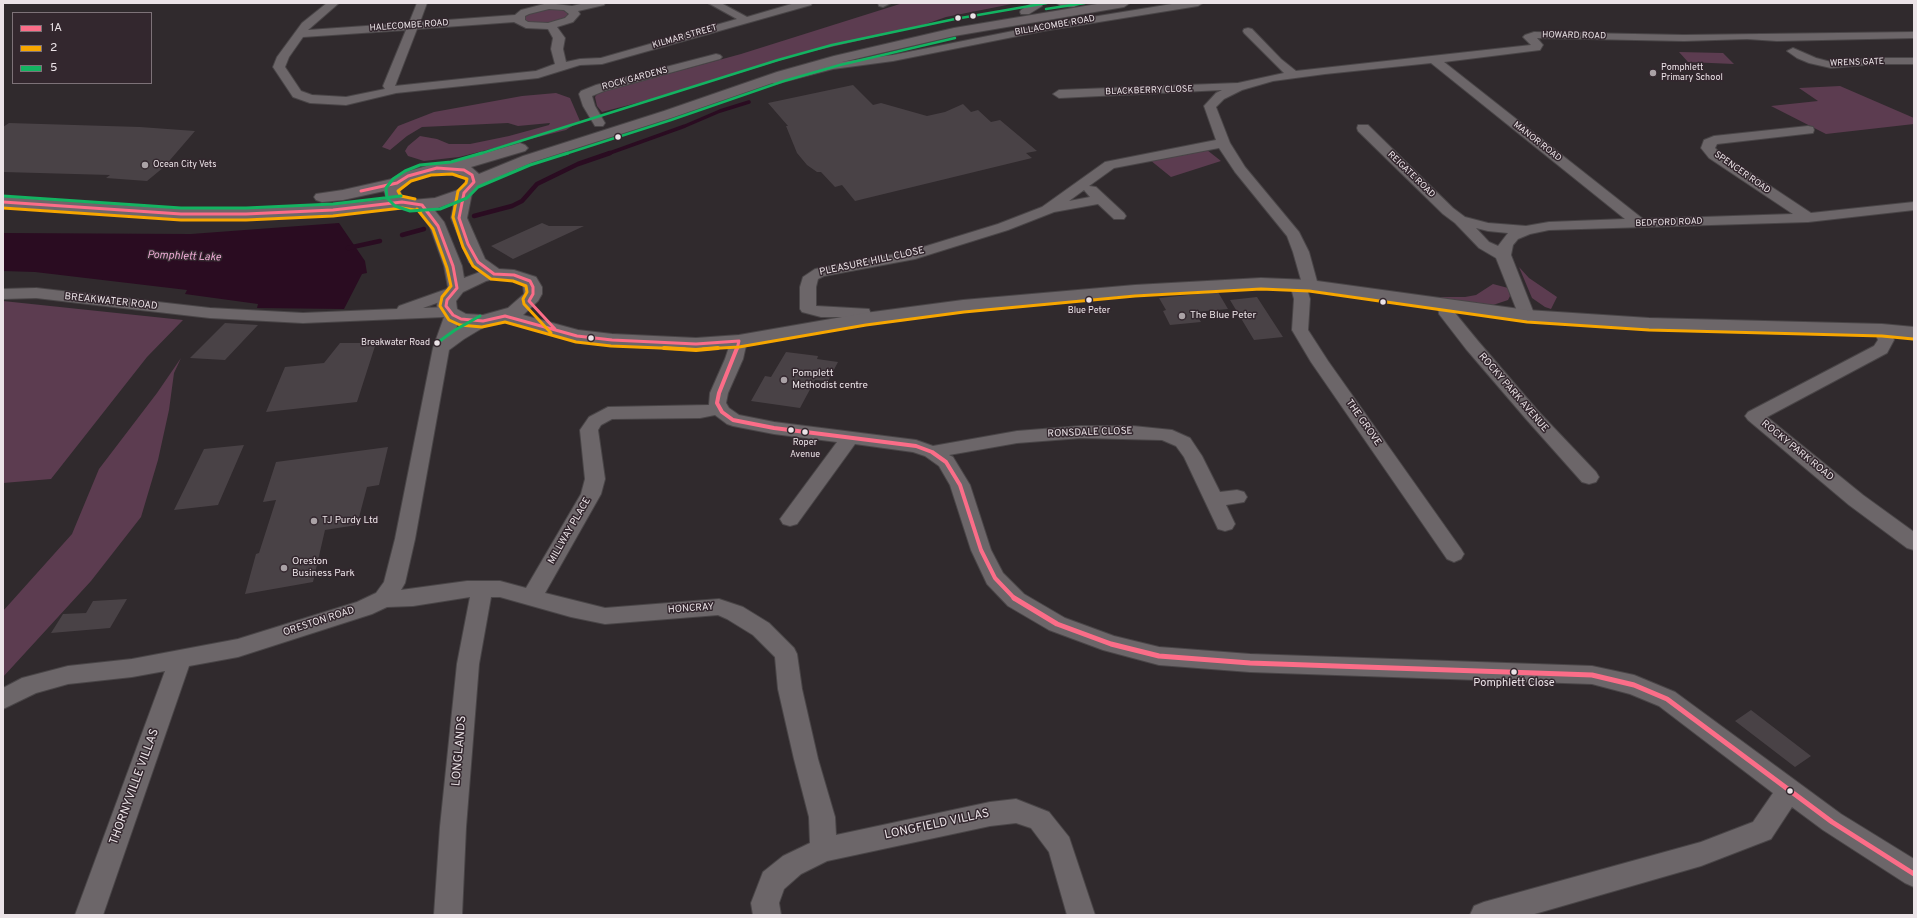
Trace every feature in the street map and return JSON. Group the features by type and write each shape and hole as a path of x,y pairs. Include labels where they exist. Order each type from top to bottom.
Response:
{"main road":[{"name":"BILLACOMBE ROAD","path":"402,202 422,205 438,203 528,159 782,75 839,59 954,32 1124,3"},
{"name":"BILLACOMBE ROAD","path":"452,168 780,66 900,36 1025,12 1078,4"},
{"path":"402,202 393,196 392,190 398,183 408,176 422,171 452,168 464,170 472,175 469,187"},
{"path":"3,190 170,200 251,202 299,200 344,195 398,183"},
{"path":"154,212 170,200"},
{"path":"3,202 154,212 246,214 333,210 402,202"}],"street":[{"path":"301,34 316,16 334,3"},
{"path":"394,90 389,86 407,44 412,26 422,3"},
{"path":"571,9 574,11 573,17 563,23 551,26 526,25 522,24 518,18 525,12 540,7 558,6 571,9 600,3"},
{"path":"713,3 746,20"},
{"name":"KILMAR STREET","path":"301,34 283,57 279,68 297,94 310,99 346,101 394,90 538,74 580,62 602,61 804,3"},
{"path":"1025,12 1037,6 1037,3"},
{"path":"1061,3 1078,4"},
{"name":"BILLACOMBE ROAD","path":"755,85 833,66 913,54 1043,28 1198,3"},
{"name":"HALECOMBE ROAD","path":"301,34 518,18"},
{"path":"551,26 559,38 557,48 559,60 562,66"},
{"path":"1248,31 1277,61 1293,74"},
{"name":"BILLACOMBE ROAD","path":"913,54 927,43 954,32"},
{"name":"HOWARD ROAD","path":"1304,284 1301,252 1294,235 1240,168 1223,143 1210,106 1220,96 1238,87 1293,74 1374,64 1434,60 1536,48 1537,46 1529,37 1534,35 1684,38 1747,36 1778,38 1914,35"},
{"name":"WRENS GATE","path":"1793,51 1813,61 1842,65 1862,62 1908,62 1914,69"},
{"name":"ROCK GARDENS","path":"599,123 589,106 585,94 600,88 716,57"},
{"name":"MANOR ROAD","path":"1434,60 1640,223"},
{"path":"1802,66 1813,61"},
{"name":"BLACKBERRY CLOSE","path":"1059,94 1231,86 1238,87"},
{"name":"REIGATE ROAD","path":"1362,128 1448,211 1460,220 1484,245 1503,255"},
{"name":"SPENCER ROAD","path":"1808,130 1714,140 1709,143 1708,148 1714,155 1808,218"},
{"path":"1788,132 1807,144"},
{"name":"PLEASURE HILL CLOSE","path":"1046,210 1110,166 1180,150 1223,143"},
{"path":"1084,184 1119,216"},
{"path":"469,187 460,218 462,228 478,262 494,274"},
{"name":"PLEASURE HILL CLOSE","path":"865,319 863,312 821,312 808,309 808,287 811,276 820,272 910,256 1003,227 1046,210 1101,199"},
{"path":"422,205 438,226 453,266 454,291"},
{"name":"BEDFORD ROAD","path":"1503,255 1506,244 1513,236 1526,230 1549,226 1808,218 1914,206"},
{"name":"REIGATE ROAD","path":"1460,220 1488,227 1526,230"},
{"path":"1503,255 1527,316"},
{"path":"441,348 458,335 483,321 515,312 529,302 533,294 533,287 530,282 514,275 494,274 480,277 454,291 447,300 446,306 451,314 461,319 483,321"},
{"path":"505,316 577,336 612,340 696,344 739,341 865,319 964,306 1135,290 1261,283 1304,284 1527,316 1649,324 1882,330 1914,333"},
{"name":"THE GROVE","path":"1304,284 1300,330 1320,362 1454,554"},
{"name":"BREAKWATER ROAD","path":"387,314 454,291"},
{"name":"BREAKWATER ROAD","path":"3,294 36,294 210,313 303,318 387,314 451,314"},
{"path":"529,302 555,329"},
{"name":"ROCKY PARK AVENUE","path":"1446,305 1447,314 1472,345 1532,415 1589,477"},
{"path":"384,599 394,583 405,539 437,376 441,348 451,314"},
{"name":"ROCKY PARK ROAD","path":"1882,330 1886,340 1880,349 1754,416 1856,500 1914,543"},
{"path":"739,341 734,359 718,393 717,403 722,412 733,420 774,428 916,446 932,452 946,462 960,485 982,550 995,578 1016,600 1057,624 1110,644 1159,656 1250,663 1592,675 1634,685 1667,699 1832,822 1914,874"},
{"name":"MILLWAY PLACE","path":"531,598 591,494 595,479 589,430 595,421 608,413 700,412 720,409"},
{"name":"RONSDALE CLOSE","path":"932,452 1016,437 1081,432 1133,432 1165,434 1183,442 1193,456 1225,524"},
{"path":"790,519 851,437"},
{"path":"1214,499 1237,497"},
{"name":"HONCRAY","path":"384,599 413,598 474,589 500,589 571,609 605,616 719,607 735,613 761,629 786,654 794,703 822,818 824,850"},
{"name":"LONGLANDS","path":"448,915 453,827 474,589"},
{"name":"ORESTON ROAD","path":"3,699 30,684 68,675 180,660 238,648 364,608 384,599"},
{"name":"THORNYVILLE VILLAS","path":"89,915 180,660"},
{"path":"1484,915 1701,854 1762,831 1789,790"},
{"name":"LONGFIELD VILLAS","path":"767,915 766,903 774,881 792,865 824,850 990,814 1016,811 1040,820 1060,846 1081,915"}],"shaded area":[{"path":"903,3 1017,3 946,17 914,28 801,54 675,93 602,112 597,106 595,97 598,93 741,54"},
{"path":"543,9 561,9 568,15 563,20 543,24 526,22 524,17 526,14"},
{"path":"1679,52 1723,53 1734,64 1688,62"},
{"path":"1840,86 1914,118 1914,124 1826,134 1771,106 1818,101 1799,88"},
{"path":"556,93 570,98 580,121 566,130 459,157 424,161 408,156 405,151 408,146 420,136 437,139 449,144 470,144 509,136 549,125 550,123 518,126 508,123 422,127 407,136 390,150 382,147 398,126 434,112 522,96"},
{"path":"1207,150 1221,161 1171,177 1150,160"},
{"path":"1519,267 1529,278 1557,297 1551,309 1545,307 1532,298"},
{"path":"1493,284 1508,288 1510,296 1508,300 1493,305 1481,305 1428,297 1465,297 1476,295"},
{"path":"3,301 183,320 147,357 51,479 3,483"},
{"path":"181,358 174,373 169,410 158,460 141,517 91,581 3,677 3,611 72,534 99,469 157,393"}],"water":[{"name":"Pomphlett Lake","path":"339,223 365,261 367,273 362,274 344,309 257,308 258,304 185,294 187,290 35,272 3,271 3,233 191,234"}],"building":[{"path":"853,85 873,105 881,103 927,116 945,112 963,104 971,112 978,110 991,122 1000,120 1037,151 1026,153 1032,158 855,201 842,185 835,187 821,172 817,172 807,165 797,153 786,126 788,126 768,103"},
{"path":"9,123 140,127 195,131 164,167 147,181 106,178 110,175 3,172 3,127"},
{"path":"542,223 549,226 584,226 513,259 491,246"},
{"path":"1218,292 1228,309 1195,312 1201,322 1170,325 1163,311 1166,310 1159,298"},
{"path":"1257,297 1283,337 1254,340 1230,300"},
{"path":"225,323 258,325 225,360 190,358"},
{"path":"340,343 376,343 357,402 266,412 285,367 324,363"},
{"name":"Pomplett Methodist centre","path":"786,352 818,356 817,359 838,362 828,381 815,380 800,408 751,401 765,376 771,377"},
{"path":"244,445 218,505 174,510 204,449"},
{"path":"388,447 379,485 367,487 357,525 325,530 313,582 245,594 256,554 259,553 276,500 263,502 276,462"},
{"path":"127,599 110,628 51,633 63,614 86,613 93,601"},
{"path":"1751,710 1811,756 1795,767 1735,721"}],"waterway":[{"path":"607,154 685,126 720,111 749,102"},
{"path":"474,216 512,206 522,201 537,184 578,164 610,153"},
{"path":"402,235 424,229"},
{"path":"348,248 380,241"}],"transit line":[{"name":"5","path":"955,38 840,65 784,81 671,120 530,165 478,187 467,198 440,209 410,211 395,206 387,198 386,188 393,179 405,171 420,165 451,162 778,60 832,45 955,19 1047,3"},
{"name":"5","path":"1046,9 1085,3"},
{"name":"1A","path":"361,191 397,183 408,176 437,168 464,170 472,175 474,182 464,193 459,218 468,244 478,262 494,274 514,275 530,281 533,287 533,294 529,301 555,329"},
{"name":"2","path":"415,199 401,196 398,191 411,181 431,175 452,174 462,176 467,179 466,183 458,191 453,217 463,247 473,266 491,279 513,281 526,286 527,292 523,299 524,304 551,333"},
{"name":"5","path":"3,196 181,208 246,208 333,204 401,196"},
{"name":"1A","path":"3,202 181,214 246,214 333,210 402,202 422,205 438,226 453,266 457,288 447,300 446,306 453,315 461,319 483,321 505,316 577,336 612,340 696,344 739,341 734,359 719,393 717,403 722,412 733,420 774,428 916,446 932,452 946,462 960,485 981,550 995,578 1016,600 1057,624 1111,644 1159,656 1250,663 1592,675 1634,685 1667,699 1832,822 1914,874"},
{"name":"2","path":"3,208 181,220 246,220 333,216 402,208 421,211"},
{"name":"2","path":"417,209 433,229 447,268 451,286 442,297 440,306 449,320 460,325 482,327 505,322 576,342 611,346 696,350 739,347 866,325 964,312 1135,296 1261,289 1309,291 1527,322 1649,330 1882,336 1913,339"},
{"name":"5","path":"437,343 455,330 480,316"}],"place":[{"name":"Pomphlett Primary School","path":"1653,73"},
{"name":"Ocean City Vets","path":"145,165"},
{"name":"Blue Peter","path":"1089,300"},
{"name":"The Blue Peter","path":"1182,316"},
{"name":"Breakwater Road","path":"437,343"},
{"name":"Pomplett Methodist centre","path":"784,380"},
{"name":"Roper Avenue","path":"805,432"},
{"name":"TJ Purdy Ltd","path":"314,521"},
{"name":"Oreston Business Park","path":"284,568"},
{"name":"Pomphlett Close","path":"1514,672"}]}
